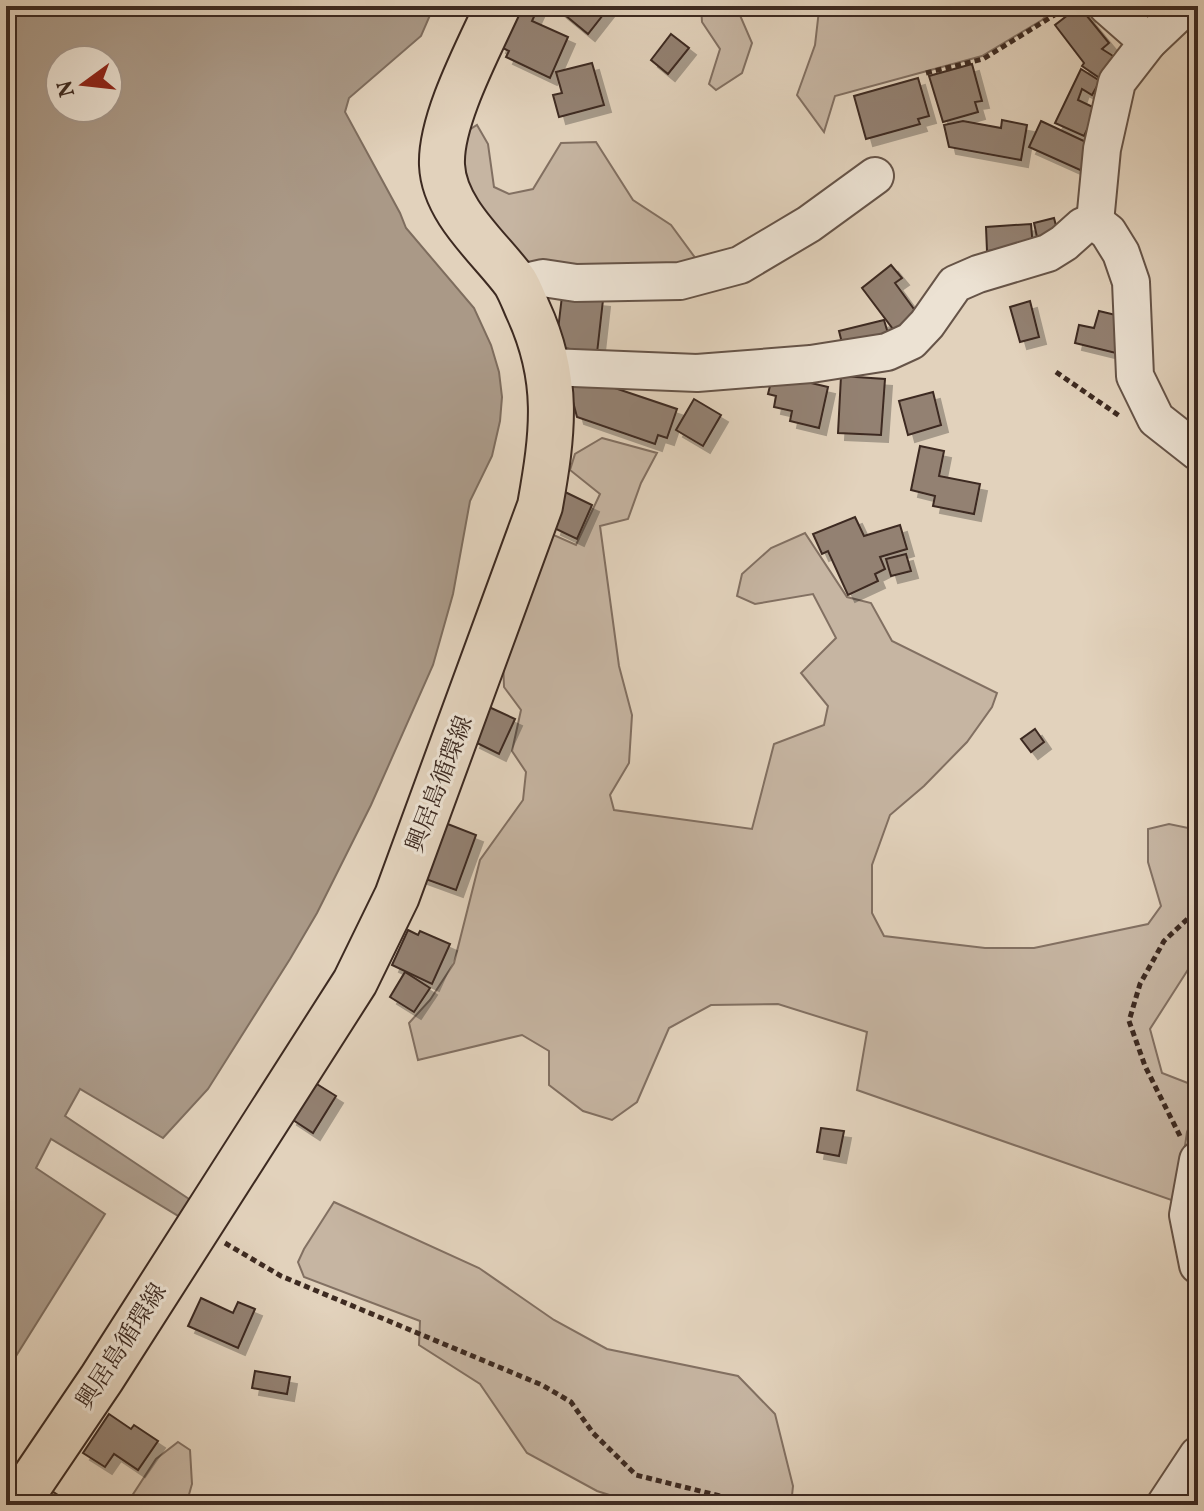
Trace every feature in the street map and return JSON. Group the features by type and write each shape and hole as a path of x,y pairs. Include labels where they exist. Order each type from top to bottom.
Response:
{"main road":[{"name":"興居島循環線","path":"16,1505 102,1378 355,982 397,896 540,506 550,448 549,367 542,340 516,284 471,231 450,195 441,167 444,136 470,67 498,6"}],"street":[{"path":"1107,6 1148,42"},
{"path":"1095,222 1102,149 1117,82 1148,42 1186,6"},
{"path":"516,284 543,278 576,283 680,281 740,265 809,224 875,176"},
{"path":"549,367 697,373 811,364 887,352 911,341 955,284 1048,253 1083,226 1095,222"},
{"path":"1095,222 1108,232 1121,253 1131,282 1135,376 1156,419 1198,452"},
{"path":"1197,1163 1188,1215 1198,1265"},
{"path":"1165,1505 1198,1455"}],"path":[{"path":"926,73 983,59 1069,6"},
{"path":"1056,372 1129,423 1141,425 1156,419"},
{"path":"1197,1163 1145,1066 1129,1021 1140,984 1164,941 1198,909"},
{"path":"198,1227 281,1276 542,1385 571,1402 593,1433 636,1475 756,1505"}],"shaded area":[{"path":"6,6 434,6 421,36 349,98 345,112 406,228 474,308 491,345 502,397 492,456 470,501 453,594 433,665 371,805 317,913 208,1089 163,1138 80,1089 65,1116 195,1203 185,1220 51,1139 36,1168 105,1214 6,1372"},
{"path":"701,6 736,6 752,43 742,73 716,90 709,84 720,49 702,22"},
{"path":"816,6 1057,6 1042,20 982,56 835,96 824,132 797,95 815,45 819,10"},
{"path":"477,125 488,144 494,187 509,194 533,189 561,143 596,142 633,200 671,225 699,263 679,270 519,263 487,231 458,163 461,135"},
{"path":"602,438 657,453 641,483 628,519 600,526 619,666 632,715 629,763 610,795 614,810 752,829 774,744 824,725 828,706 801,673 836,638 813,594 755,604 737,596 742,574 771,548 805,533 847,597 871,603 892,641 997,693 992,707 967,742 890,815 872,865 872,913 884,936 985,948 1034,948 1148,924 1161,906 1148,862 1148,829 1169,824 1198,830 1198,954 1150,1029 1162,1073 1198,1087 1198,1105 1187,1132 1177,1202 857,1090 867,1032 778,1004 711,1005 669,1028 637,1102 612,1120 583,1111 549,1085 549,1051 522,1035 418,1060 409,1023 430,1000 454,963 480,860 523,800 526,772 512,751 521,710 504,687 503,657 547,532 576,545 600,494 570,470 575,454"},
{"path":"334,1202 479,1268 554,1320 607,1349 738,1376 775,1414 793,1486 791,1505 720,1505 683,1495 625,1500 597,1491 527,1453 480,1384 419,1345 420,1321 304,1277 298,1262"},
{"path":"178,1442 190,1450 192,1484 186,1505 126,1505 156,1459"}],"building":[{"path":"517,6 539,6 532,21 568,37 550,78 506,57 509,51 499,46"},
{"path":"554,6 610,6 588,34"},
{"path":"1075,6 1097,6 1087,16 1109,43 1102,49 1121,61 1107,83 1082,66 1084,63 1055,25 1077,8"},
{"path":"1126,6 1176,6 1159,27"},
{"path":"671,34 689,48 668,74 651,60"},
{"path":"592,63 604,105 559,117 553,95 562,93 556,72"},
{"path":"972,64 982,101 975,102 978,112 943,122 929,76"},
{"path":"1081,69 1100,81 1092,95 1082,89 1078,100 1097,109 1084,136 1055,123"},
{"path":"918,78 929,116 918,119 920,124 866,139 854,96"},
{"path":"1002,120 1027,125 1021,160 949,147 944,125 963,121 1001,128"},
{"path":"1041,121 1101,149 1089,174 1029,147"},
{"path":"1054,218 1059,237 1038,242 1034,223"},
{"path":"1031,224 1033,248 987,251 986,227"},
{"path":"891,265 902,278 895,283 919,316 896,333 862,288"},
{"path":"562,296 603,300 597,353 556,347"},
{"path":"1030,301 1039,337 1020,342 1010,307"},
{"path":"1099,311 1120,316 1120,354 1075,343 1079,325 1094,328"},
{"path":"884,320 890,340 844,351 839,331"},
{"path":"773,374 828,387 819,428 790,421 792,411 774,407 776,396 768,394"},
{"path":"841,376 885,379 881,435 838,433"},
{"path":"567,379 600,383 677,409 667,438 658,435 655,444 577,417"},
{"path":"933,392 941,425 908,435 899,401"},
{"path":"694,399 721,415 703,446 676,430"},
{"path":"920,446 944,451 939,476 980,484 974,514 933,506 935,496 911,490"},
{"path":"563,491 592,505 577,539 554,528"},
{"path":"855,517 864,536 900,525 907,549 880,557 885,569 875,574 878,581 848,595 828,551 822,554 813,534"},
{"path":"906,554 911,571 891,576 886,559"},
{"path":"489,707 515,719 499,754 473,741"},
{"path":"1035,729 1044,742 1031,752 1021,739"},
{"path":"440,821 476,835 456,890 420,877"},
{"path":"408,930 418,935 420,931 450,944 432,984 392,965"},
{"path":"405,972 430,988 414,1012 390,997"},
{"path":"312,1081 336,1096 313,1133 290,1118"},
{"path":"821,1128 844,1131 839,1156 817,1152"},
{"path":"201,1298 233,1313 238,1302 255,1309 238,1348 188,1326"},
{"path":"255,1371 290,1377 287,1394 252,1388"},
{"path":"109,1414 131,1429 134,1425 158,1441 138,1470 114,1454 105,1467 83,1453"},
{"path":"49,1489 70,1503 69,1505 39,1505"}]}
